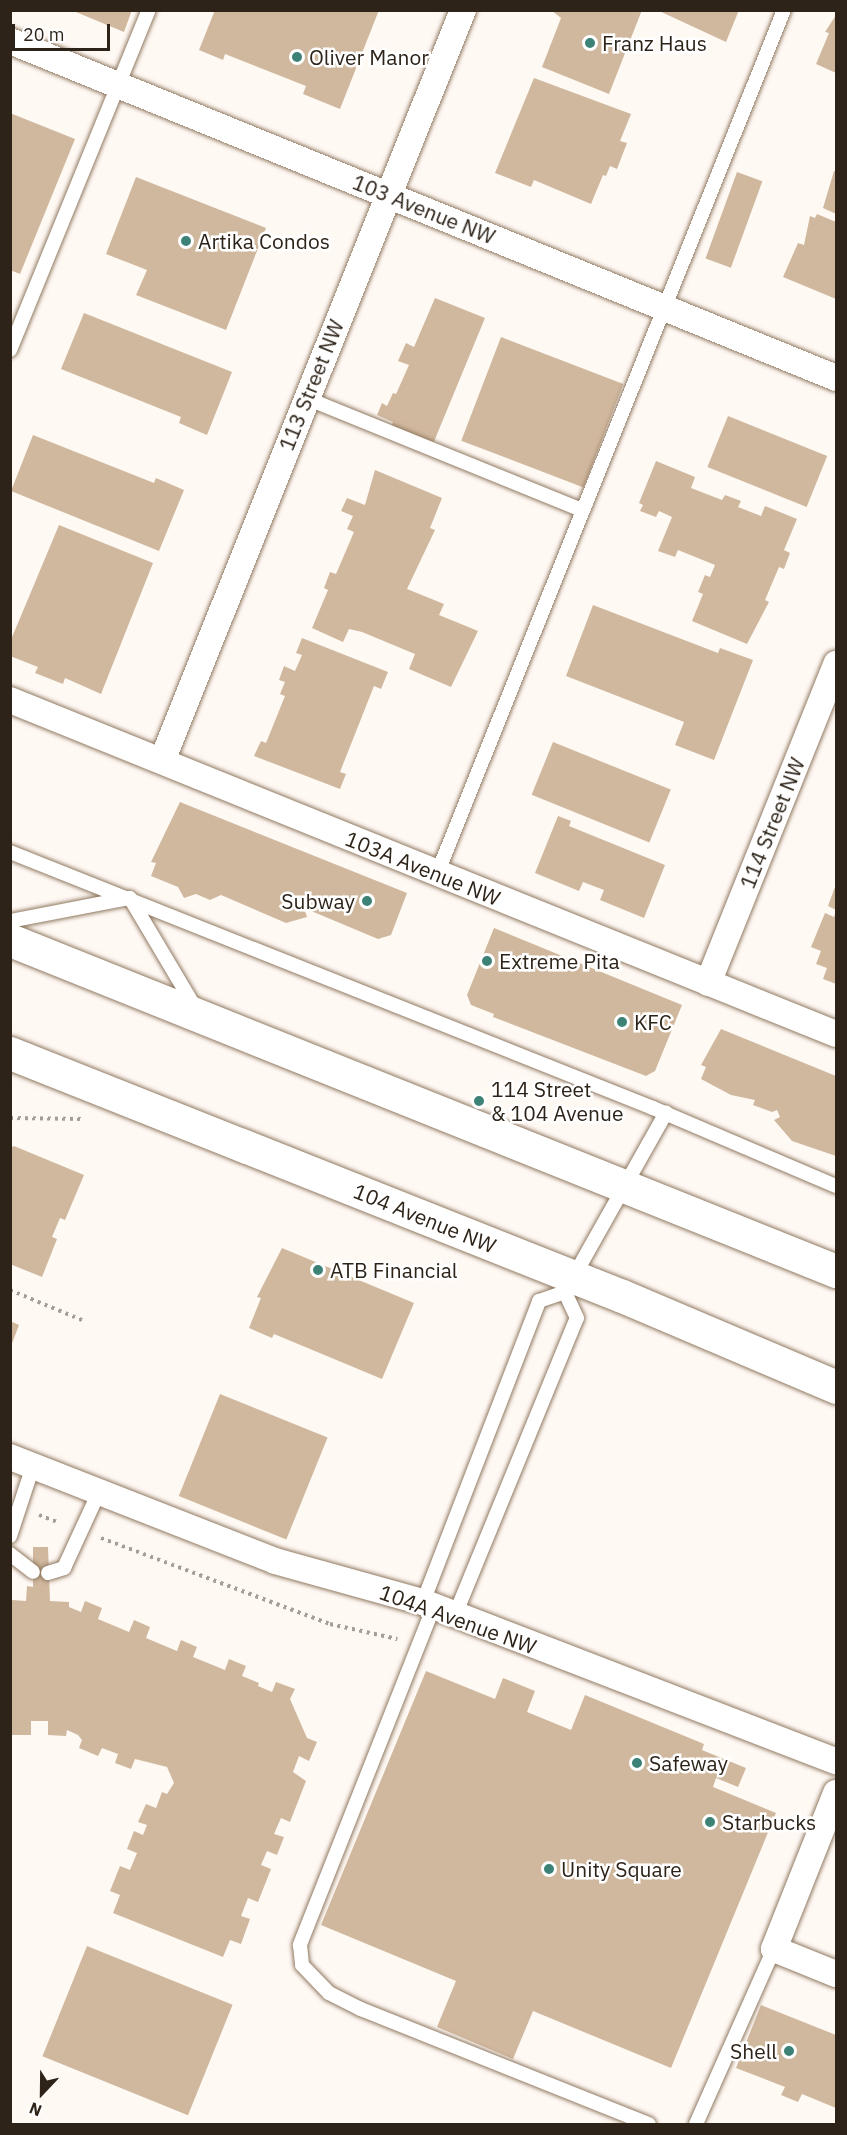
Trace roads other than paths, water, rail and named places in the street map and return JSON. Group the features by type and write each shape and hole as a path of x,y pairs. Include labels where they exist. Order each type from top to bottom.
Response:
{"main road":[{"path":"10,940 837,1271"},
{"name":"104 Avenue NW","path":"10,1053 569,1285 837,1387"}],"street":[{"name":"113 Street NW","path":"162,761 463,10"},
{"name":"103 Avenue NW","path":"10,41 837,378"},
{"name":"114 Street NW","path":"708,982 837,664"},
{"name":"103A Avenue NW","path":"10,700 837,1034"},
{"name":"104A Avenue NW","path":"22,1461 275,1561 437,1608 837,1761"},
{"path":"837,1793 774,1949 837,1974"}],"lane":[{"path":"10,350 149,10"},
{"path":"437,874 784,10"},
{"path":"306,398 582,510"},
{"path":"10,852 666,1113 837,1186"},
{"path":"10,921 130,898"},
{"path":"130,898 200,1016"},
{"path":"437,1608 539,1301 569,1285 666,1113"},
{"path":"569,1285 577,1318 417,1647 300,1945 302,1965 329,1993 361,2009 649,2124"},
{"path":"10,1536 18,1507 22,1461"},
{"path":"10,1554 40,1572 64,1568 99,1492"},
{"path":"696,2124 774,1949"}],"place":[{"name":"Franz Haus","path":"590,43"},
{"name":"Oliver Manor","path":"297,57"},
{"name":"Artika Condos","path":"186,241"},
{"name":"Subway","path":"367,901"},
{"name":"Extreme Pita","path":"487,961"},
{"name":"KFC","path":"622,1022"},
{"name":"114 Street & 104 Avenue","path":"479,1101"},
{"name":"ATB Financial","path":"318,1270"},
{"name":"Safeway","path":"637,1763"},
{"name":"Starbucks","path":"710,1822"},
{"name":"Unity Square","path":"549,1869"},
{"name":"Shell","path":"789,2051"}]}
